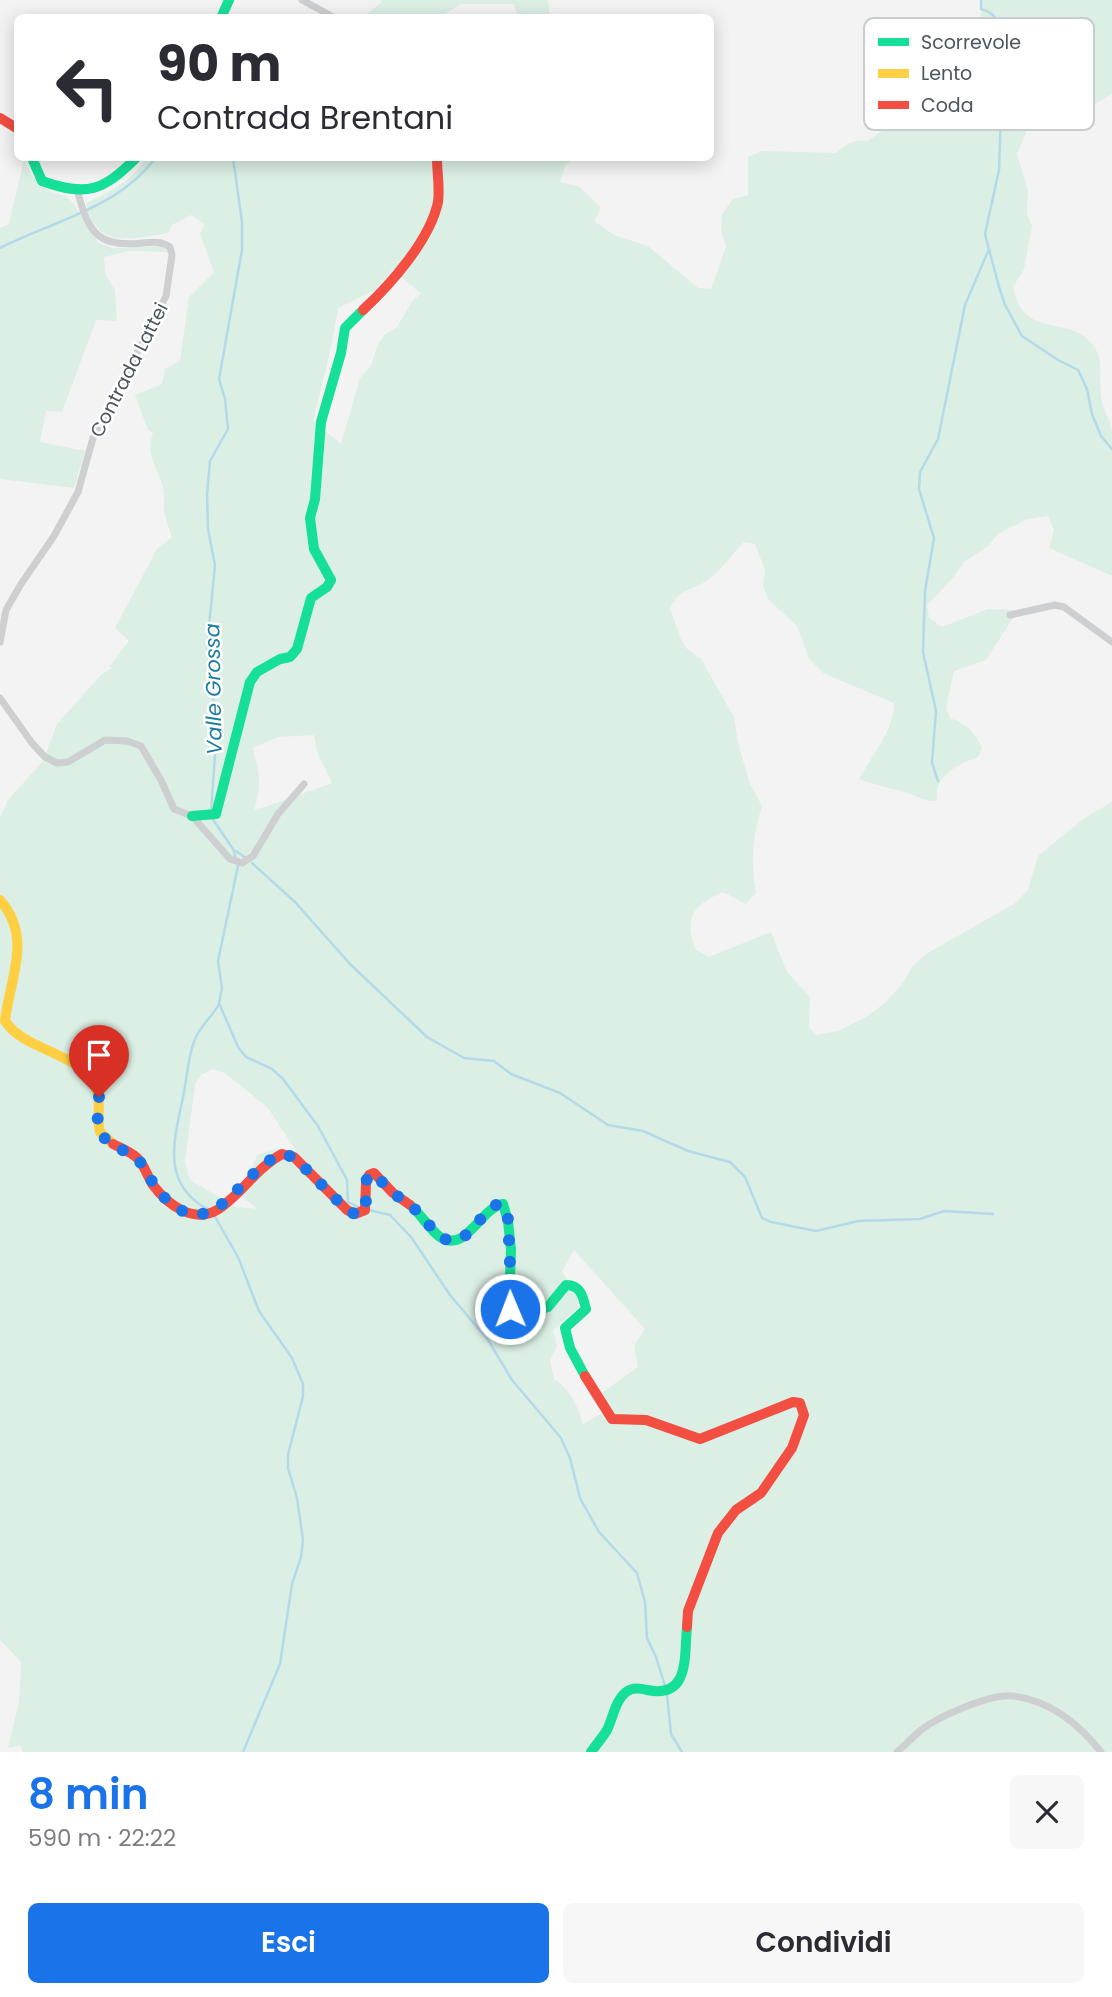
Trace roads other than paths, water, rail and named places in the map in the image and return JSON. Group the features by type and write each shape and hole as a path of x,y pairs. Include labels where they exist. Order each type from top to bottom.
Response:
{"street":[{"path":"302,0 328,14"},
{"path":"33,161 42,181 78,193 95,191 116,178 133,161"},
{"path":"192,817 216,814 250,682 257,672 280,659 290,657 297,649 311,598 327,587 331,580 314,549 310,518 315,499 321,422 341,353 345,328 380,295 426,234 438,201 438,161"},
{"name":"Contrada Lattei","path":"0,642 6,610 20,584 54,537 78,492 93,438 166,296 172,255 170,247 162,242 112,245 98,237 85,218 78,193"},
{"path":"1010,615 1055,606 1064,607 1112,642"},
{"path":"0,698 32,743 45,757 57,763 68,762 105,740 117,739 141,746 174,809 192,817 230,859 242,863 253,856 278,814 304,785"},
{"path":"0,900 17,921 19,936 5,1021 11,1030 80,1069 95,1083 99,1097 99,1129 104,1138 133,1154 144,1165 151,1182 162,1196 180,1208 197,1216 207,1215 222,1205 256,1170 282,1154 294,1157 347,1210 355,1214 365,1210 365,1181 369,1175 374,1174 393,1193 413,1207 440,1237 450,1241 464,1237 495,1205 503,1205 508,1219 510,1280 505,1293 510,1309 520,1316 531,1315 552,1306 566,1285 573,1285 582,1291 586,1309 565,1328 565,1336 578,1364 612,1419 618,1422 645,1420 691,1439 700,1439 793,1402 800,1403 804,1415 792,1448 761,1493 736,1510 718,1532 688,1611 682,1676 673,1690 661,1693 638,1688 628,1690 620,1699 606,1731 591,1752"},
{"path":"897,1752 923,1729 947,1715 998,1697 1013,1696 1057,1709 1101,1752"}],"waterway":[{"path":"981,0 981,9 995,18"},
{"path":"1000,130 999,170 985,234 1005,305 1022,336 1078,370 1087,389 1092,414 1101,436 1112,449"},
{"path":"0,248 104,201 140,175 152,161"},
{"name":"Valle Grossa","path":"211,812 217,727 207,647 215,565 208,529 207,495 210,461 228,429 225,399 219,379 242,250 242,222 233,161"},
{"path":"938,781 932,763 936,711 923,652 925,591 934,538 919,489 920,472 938,439 965,305 989,249"},
{"name":"Valle Grossa","path":"212,818 233,849 238,866 218,961 222,988 219,1003 238,1047 246,1057 272,1069 283,1079 318,1126 347,1180 348,1202 360,1208"},
{"path":"236,851 247,859"},
{"path":"252,863 295,902 350,964 427,1037 464,1058 494,1061 511,1074 560,1093 608,1125 643,1131 688,1151 730,1162 745,1177 762,1218 816,1231 858,1221 920,1219 944,1211 993,1214"},
{"path":"209,1210 194,1200 177,1176 174,1148 192,1046 219,1004"},
{"name":"Valle Grossa","path":"369,1210 390,1215 411,1237 450,1295 488,1340 512,1380 561,1438 570,1458 580,1498 599,1532 637,1573 645,1602 647,1638 666,1689"},
{"path":"214,1215 238,1257 259,1311 292,1358 303,1384 303,1396 288,1455 288,1468 297,1498 303,1540 301,1557 292,1584 280,1664 243,1752"},
{"name":"Valle Grossa","path":"667,1695 671,1734 682,1752"}]}
